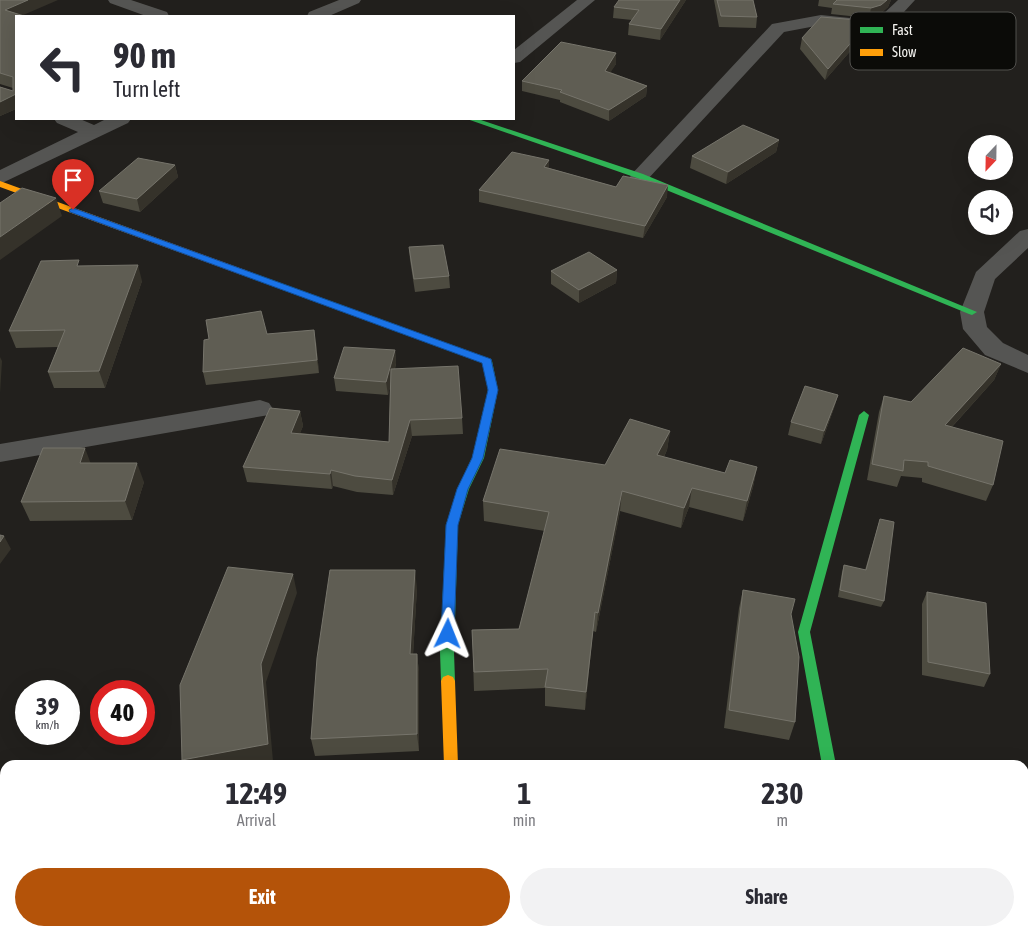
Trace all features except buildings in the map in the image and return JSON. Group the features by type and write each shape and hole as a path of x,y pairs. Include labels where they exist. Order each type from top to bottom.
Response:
{"street":[{"path":"116,0 158,15"},
{"path":"317,15 353,0"},
{"path":"515,57 587,0"},
{"path":"895,12 907,0"},
{"path":"640,176 778,28 820,20 850,23"},
{"path":"66,120 94,132"},
{"path":"0,178 118,120"},
{"path":"474,120 640,176 972,312"},
{"path":"0,184 487,361 493,390 478,458 462,489 452,525 447,652 451,760"},
{"path":"1028,236 984,277 972,312 975,329 994,349 1028,365"},
{"path":"0,453 260,409"},
{"path":"828,760 804,632 864,415"}],"traffic: fast":[{"path":"474,120 640,176 972,312"},
{"path":"242,272 487,361 493,390 478,458 463,489 452,525 447,652 448,681"},
{"path":"828,760 804,632 864,415"}],"traffic: slow":[{"path":"0,184 242,272"},
{"path":"448,681 451,760"}],"route":[{"path":"73,210 487,361 493,390 478,458 462,489 452,525 448,634"}]}
